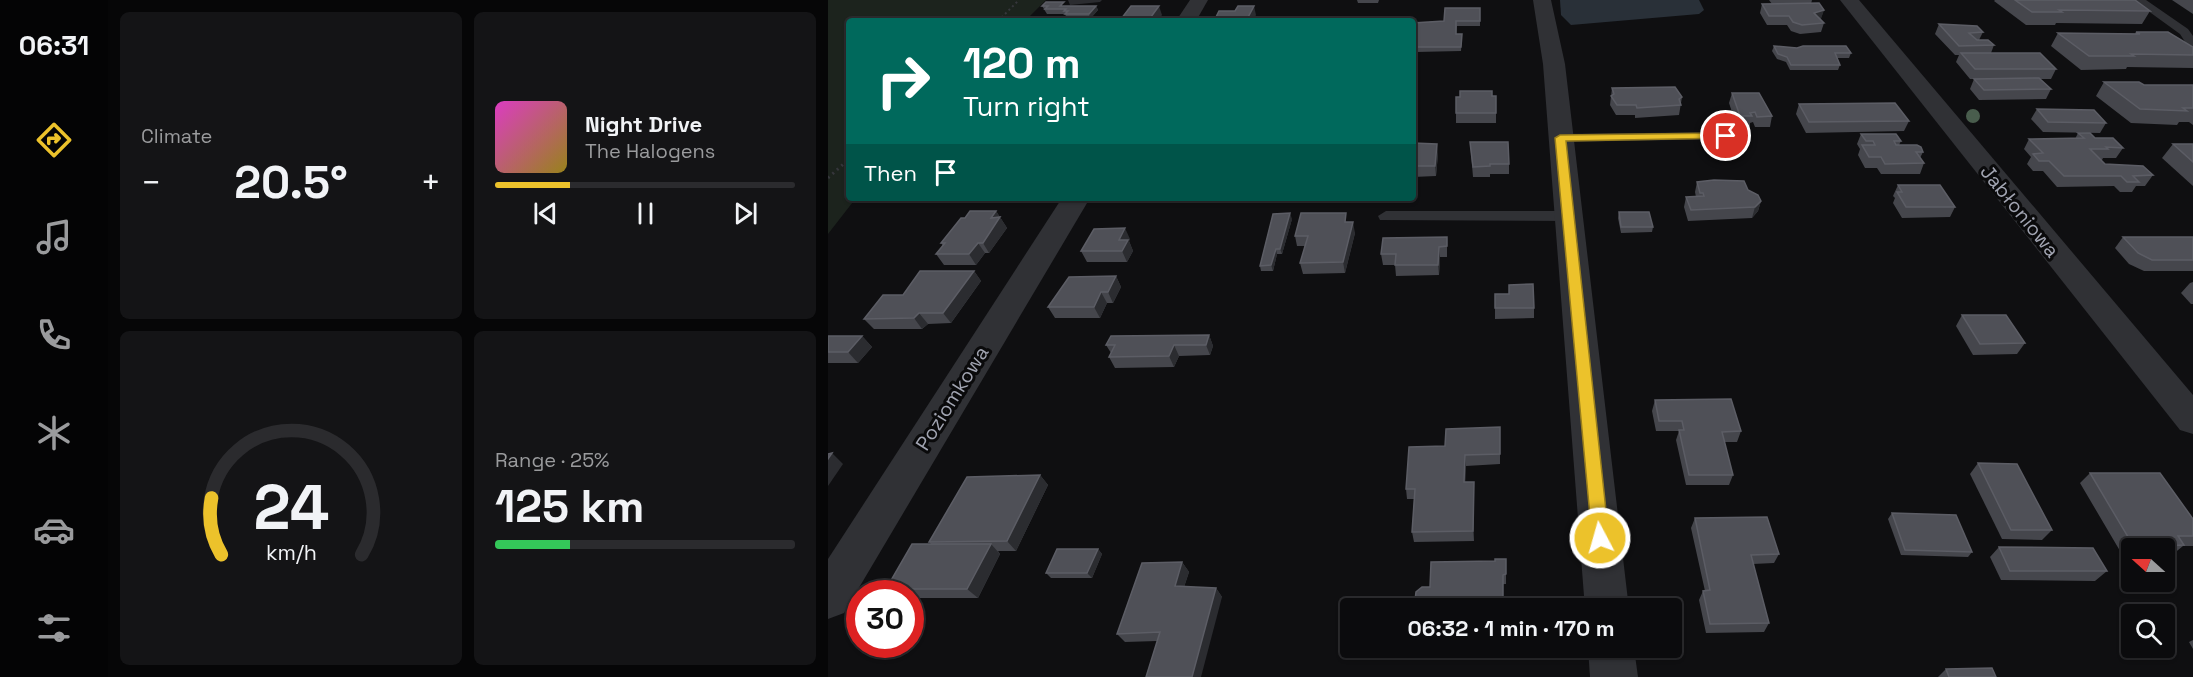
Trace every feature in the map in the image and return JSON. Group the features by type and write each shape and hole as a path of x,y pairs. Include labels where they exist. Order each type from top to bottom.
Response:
{"street":[{"path":"1188,18 1199,0"},
{"path":"1542,0 1554,64 1606,598"},
{"name":"Jabłoniowa","path":"1849,0 2193,420"},
{"name":"Poziomkowa","path":"828,598 1074,201"},
{"path":"1612,658 1614,677"}],"lane":[{"path":"2139,0 2184,32 2193,45"},
{"path":"1560,138 1726,136"},
{"path":"1386,216 1568,216"}],"path":[{"path":"1001,18 1019,0"},
{"path":"828,178 846,162"}],"shaded area":[{"path":"828,0 1046,0 1028,18 846,18 846,201 854,201 828,234"},
{"path":"1560,0 1699,0 1704,10 1699,14 1571,25 1561,15"}],"building":[{"path":"2015,0 2135,0 2150,11 2032,12"},
{"path":"1046,2 1064,2 1060,6 1096,6 1089,14 1065,14 1068,11 1064,11 1066,9 1045,9 1048,6 1042,6"},
{"path":"1819,3 1824,10 1814,13 1824,23 1802,25 1793,22 1789,16 1769,16 1762,4"},
{"path":"1131,6 1159,6 1150,18 1122,18"},
{"path":"1238,6 1254,6 1248,18 1216,18 1219,11 1235,11"},
{"path":"1445,8 1480,8 1480,21 1456,21 1456,34 1462,34 1461,47 1416,47 1416,23 1444,21"},
{"path":"1939,24 1977,26 1983,32 1969,33 1977,40 1988,40 1994,45 1959,46"},
{"path":"2136,32 2168,32 2193,47 2193,55 2089,56 2058,33 2140,34"},
{"path":"1774,46 1797,48 1846,46 1851,53 1835,53 1840,65 1791,65 1787,57 1778,54"},
{"path":"1961,53 2040,53 2056,69 1975,69"},
{"path":"2039,78 2051,89 1984,90 1974,79"},
{"path":"2104,82 2193,85 2193,108 2183,108 2187,111 2140,109"},
{"path":"1675,87 1682,97 1679,99 1681,105 1637,108 1636,105 1617,105 1611,96 1614,94 1612,88"},
{"path":"1460,91 1492,91 1492,96 1496,96 1496,113 1456,113 1456,97 1460,97"},
{"path":"1732,93 1759,93 1772,116 1757,117 1755,112 1750,113 1752,116 1740,116"},
{"path":"1895,103 1909,121 1809,122 1799,104"},
{"path":"2037,109 2094,110 2106,123 2048,122"},
{"path":"2078,133 2090,133 2095,138 2113,138 2123,148 2090,149 2105,164 2143,166 2153,175 2133,176 2139,182 2127,182 2121,176 2064,176 2049,161 2039,161 2033,154 2043,153 2029,139 2084,138"},
{"path":"1861,134 1896,134 1901,141 1894,141 1896,145 1921,147 1923,152 1916,152 1924,163 1885,164 1881,157 1869,157 1862,145 1875,145 1873,141 1866,141"},
{"path":"1470,142 1508,142 1509,164 1473,167"},
{"path":"1416,143 1437,144 1435,166 1416,166"},
{"path":"2173,144 2193,144 2193,162"},
{"path":"1744,181 1748,190 1758,195 1761,201 1755,207 1691,210 1686,197 1704,196 1700,193 1697,182"},
{"path":"1898,185 1940,185 1955,207 1906,207 1897,192 1902,192"},
{"path":"970,211 996,211 991,218 1000,217 983,243 978,243 969,254 936,254 945,243 941,243 961,218 965,218"},
{"path":"1619,212 1649,212 1653,227 1621,227"},
{"path":"1290,213 1280,249 1276,249 1271,265 1260,266 1273,214"},
{"path":"1301,213 1346,213 1345,222 1353,222 1343,262 1300,263 1308,236 1295,236"},
{"path":"1125,228 1119,240 1128,240 1122,251 1081,251 1094,229"},
{"path":"1447,237 1447,246 1439,247 1438,265 1395,265 1396,254 1381,254 1383,238"},
{"path":"2123,237 2193,237 2193,260 2152,260 2138,253"},
{"path":"920,271 974,271 943,313 919,313 914,318 864,319 883,295 903,295"},
{"path":"1116,276 1108,292 1101,292 1094,307 1048,307 1069,277"},
{"path":"1533,284 1534,308 1495,308 1495,294 1509,294 1509,285"},
{"path":"1962,315 2006,315 2025,343 1980,344"},
{"path":"1209,335 1206,345 1174,345 1169,356 1109,357 1115,345 1106,345 1111,336"},
{"path":"828,336 862,336 848,352 828,352"},
{"path":"1731,399 1741,431 1722,432 1733,475 1689,475 1679,430 1684,430 1682,421 1659,421 1655,400"},
{"path":"1500,427 1500,454 1465,455 1464,482 1474,482 1473,531 1412,532 1415,489 1406,489 1409,447 1445,446 1446,429"},
{"path":"1978,463 2017,464 2052,530 2011,530"},
{"path":"2090,473 2160,473 2193,519 2193,536 2178,536 2184,545 2175,545 2175,538 2129,538"},
{"path":"1040,475 1007,541 929,542 967,477"},
{"path":"1892,513 1956,515 1972,552 1905,550"},
{"path":"1767,517 1779,554 1751,555 1769,623 1710,624 1703,591 1710,590 1695,518"},
{"path":"912,544 991,544 967,589 924,589 924,580 891,580"},
{"path":"1999,547 2093,548 2107,571 2010,571"},
{"path":"1057,549 1098,549 1087,573 1046,573"},
{"path":"1495,559 1506,559 1503,598 1415,598 1416,592 1422,587 1430,587 1431,562 1495,561"},
{"path":"1182,562 1175,586 1216,588 1192,677 1146,677 1160,632 1117,634 1142,563"},
{"path":"1992,668 1996,677 1949,677 1946,669"}],"route":[{"path":"1600,538 1560,138 1726,136"}]}
